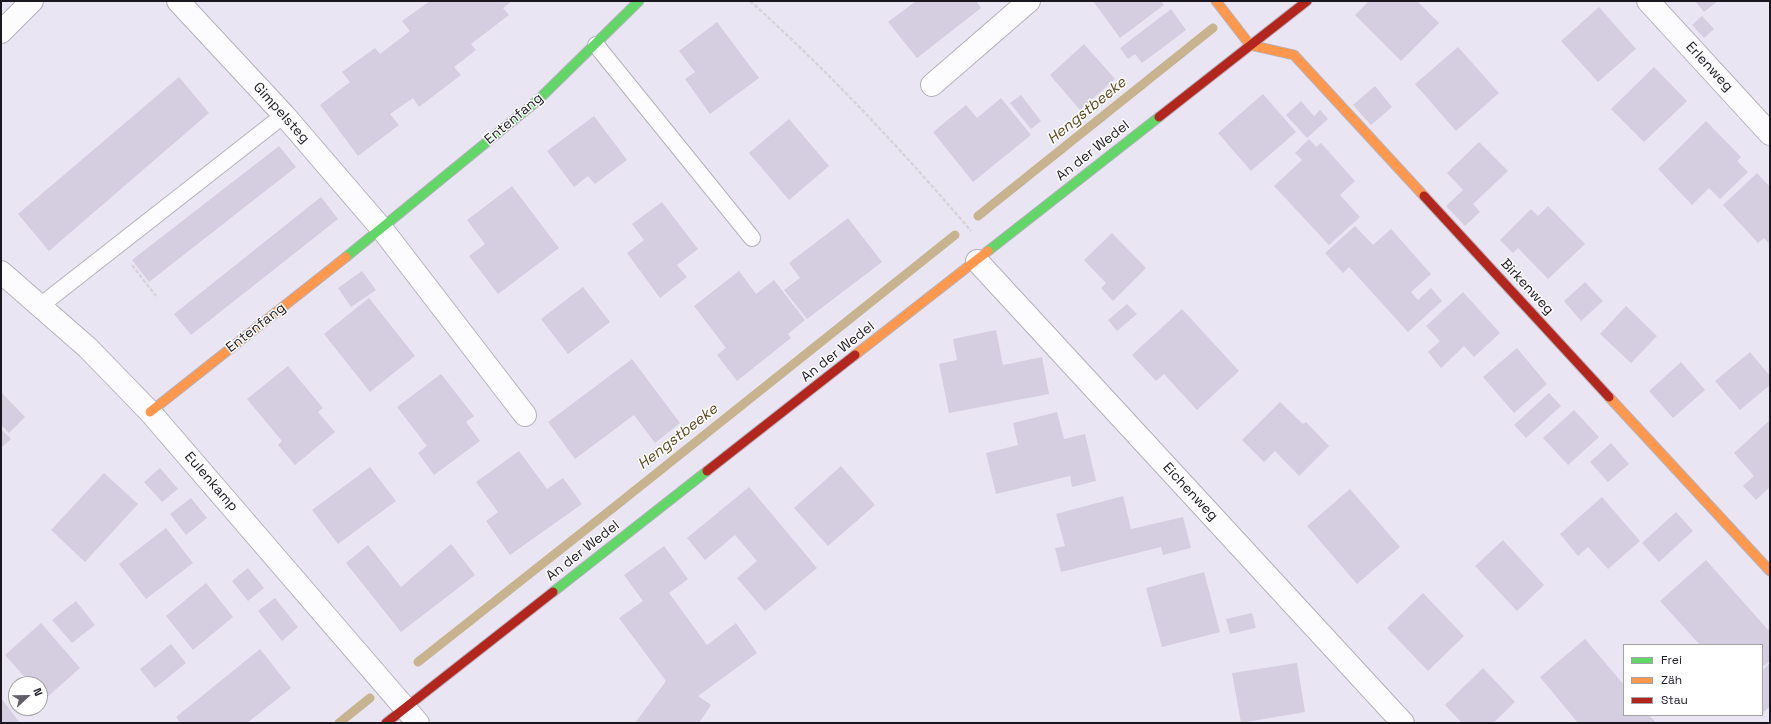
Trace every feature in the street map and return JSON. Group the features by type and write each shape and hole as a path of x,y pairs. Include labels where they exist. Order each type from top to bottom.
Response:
{"street":[{"path":"1,32 32,1"},
{"name":"Gimpelsteg","path":"178,1 284,115 382,228"},
{"name":"Entenfang","path":"150,412 382,228 537,101 596,45 639,1"},
{"path":"932,85 1029,1"},
{"path":"1216,1 1250,45"},
{"name":"An der Wedel","path":"386,723 411,716 977,261 1307,1"},
{"name":"Erlenweg","path":"1648,1 1770,134"},
{"name":"Birkenweg","path":"1250,45 1294,55 1770,571"},
{"path":"382,228 525,415"},
{"name":"Eichenweg","path":"977,261 1403,723"},
{"name":"Eulenkamp","path":"1,272 88,348 150,412 411,716"}],"lane":[{"path":"596,45 752,238"},
{"path":"40,306 284,115"}],"path":[{"path":"750,1 786,33 866,113 946,202 978,239 977,261"},
{"path":"117,246 156,296"}],"building":[{"path":"430,1 512,1 503,8 509,15 471,44 476,50 454,67 461,75 419,107 413,98 390,114 399,125 358,156 320,105 350,82 342,72 375,48 380,54 410,31 402,21"},
{"path":"916,1 976,1 981,8 917,58 888,22"},
{"path":"1093,1 1161,1 1164,5 1120,38"},
{"path":"1369,1 1417,1 1439,23 1401,61 1355,15"},
{"path":"1695,1 1718,1 1704,12"},
{"path":"1599,7 1636,49 1598,82 1561,41"},
{"path":"1171,9 1186,30 1142,63 1135,54 1128,59 1120,48"},
{"path":"1702,16 1714,29 1704,38 1692,25"},
{"path":"717,22 759,78 710,114 685,79 695,72 679,51"},
{"path":"1084,44 1115,79 1080,110 1050,75"},
{"path":"1458,47 1499,93 1456,131 1415,84"},
{"path":"1654,67 1687,101 1644,142 1611,109"},
{"path":"179,77 209,113 49,251 18,214"},
{"path":"1375,86 1392,107 1371,125 1353,105"},
{"path":"1263,94 1296,132 1251,171 1218,133"},
{"path":"1021,95 1041,121 1031,129 1010,103"},
{"path":"1001,98 1031,135 973,182 933,132 966,105 977,118"},
{"path":"1301,101 1314,116 1320,110 1328,119 1307,138 1286,115"},
{"path":"594,116 627,160 595,184 588,176 574,187 547,151"},
{"path":"789,119 829,166 789,200 749,153"},
{"path":"1706,121 1741,157 1737,161 1748,172 1720,199 1709,188 1692,205 1658,169"},
{"path":"1309,139 1316,147 1321,143 1355,181 1340,195 1360,217 1329,245 1274,186 1302,160 1295,153"},
{"path":"1479,142 1508,171 1473,204 1480,212 1465,226 1446,206 1463,190 1447,173"},
{"path":"279,146 296,167 149,282 132,260"},
{"path":"1757,173 1770,187 1770,245 1764,238 1758,243 1723,205"},
{"path":"512,186 559,248 498,294 469,256 485,244 467,220"},
{"path":"321,197 338,219 191,335 174,314"},
{"path":"662,202 698,249 677,265 687,277 660,298 627,253 644,240 632,224"},
{"path":"1548,206 1585,244 1548,279 1518,248 1513,253 1500,240 1531,209 1538,216"},
{"path":"848,218 882,262 807,319 784,290 800,278 789,263"},
{"path":"1355,226 1373,245 1391,229 1431,274 1411,292 1418,300 1431,288 1442,301 1408,332 1349,267 1343,273 1325,253"},
{"path":"1112,233 1146,268 1113,301 1101,288 1106,283 1084,260"},
{"path":"362,271 376,290 351,307 338,288"},
{"path":"739,271 756,294 774,280 805,320 788,334 791,338 737,381 717,355 726,348 694,306"},
{"path":"1585,282 1603,301 1581,321 1564,301"},
{"path":"583,287 610,322 568,354 541,319"},
{"path":"1463,292 1500,333 1474,357 1464,346 1441,368 1428,352 1440,341 1426,326"},
{"path":"369,298 415,356 370,392 324,334"},
{"path":"1127,304 1137,314 1117,331 1108,320"},
{"path":"1626,306 1657,336 1631,363 1600,334"},
{"path":"1182,309 1239,371 1197,410 1164,374 1156,381 1132,355"},
{"path":"996,330 1003,365 1042,357 1049,394 949,413 939,364 957,360 953,339"},
{"path":"1517,348 1547,384 1514,413 1483,377"},
{"path":"1750,352 1770,376 1770,385 1740,410 1715,381"},
{"path":"632,359 680,423 655,443 634,415 575,459 548,422"},
{"path":"1681,362 1705,390 1673,418 1649,391"},
{"path":"288,366 323,408 318,412 335,432 295,465 278,445 282,441 247,399"},
{"path":"441,374 474,416 466,422 480,441 434,475 418,453 427,446 397,407"},
{"path":"1,392 25,417 9,433 1,425"},
{"path":"1549,393 1561,406 1526,438 1514,425"},
{"path":"1280,402 1303,424 1306,422 1329,446 1299,476 1275,451 1264,462 1242,440"},
{"path":"1574,410 1599,437 1568,465 1543,438"},
{"path":"1057,412 1064,439 1085,434 1096,481 1072,487 1070,476 996,494 986,453 1018,445 1013,423"},
{"path":"1770,420 1770,487 1756,500 1743,486 1754,476 1734,453"},
{"path":"1,429 11,439 1,448"},
{"path":"1611,443 1629,464 1608,482 1590,462"},
{"path":"519,451 547,489 563,478 582,504 510,555 486,521 498,512 476,482"},
{"path":"841,466 875,505 828,546 794,508"},
{"path":"370,467 396,501 338,544 312,510"},
{"path":"160,468 178,489 162,502 144,482"},
{"path":"104,473 138,504 85,562 51,530"},
{"path":"749,487 817,568 765,611 737,578 757,561 735,535 705,560 687,538"},
{"path":"1350,489 1400,547 1357,584 1307,526"},
{"path":"1123,496 1131,529 1183,517 1191,548 1163,555 1161,547 1061,572 1055,548 1065,546 1056,514"},
{"path":"1602,497 1640,541 1608,569 1588,547 1578,556 1560,534"},
{"path":"191,498 207,518 186,535 170,514"},
{"path":"1676,512 1693,531 1659,562 1642,543"},
{"path":"166,528 193,563 146,599 119,564"},
{"path":"1503,540 1544,585 1517,611 1475,566"},
{"path":"451,544 475,575 401,632 346,563 368,545 401,587"},
{"path":"664,546 688,579 669,593 707,645 736,623 757,653 698,696 711,705 699,723 635,723 666,681 619,618 643,601 624,575"},
{"path":"1706,560 1768,630 1770,628 1770,661 1764,666 1763,664 1763,644 1699,644 1660,601"},
{"path":"248,568 264,588 248,601 232,581"},
{"path":"1204,572 1220,632 1162,647 1146,588"},
{"path":"206,583 233,617 193,650 166,616"},
{"path":"1423,593 1464,636 1428,671 1387,628"},
{"path":"275,598 298,627 282,641 258,611"},
{"path":"76,601 95,625 72,643 52,620"},
{"path":"1252,613 1256,628 1230,634 1226,619"},
{"path":"41,623 80,668 48,696 48,676 24,676 5,655"},
{"path":"1585,639 1623,684 1623,716 1650,716 1656,723 1578,723 1540,677"},
{"path":"171,644 186,663 155,688 140,669"},
{"path":"260,649 291,688 247,723 180,723 176,717"},
{"path":"1297,663 1305,712 1241,723 1232,673"},
{"path":"1770,663 1770,706 1764,712 1763,710 1763,670"},
{"path":"1483,668 1515,702 1493,723 1462,723 1445,705"},
{"path":"1,698 8,707 8,716 15,716 20,723 1,723"}],"waterway":[{"name":"Hengstbeeke","path":"978,216 1213,28"},
{"name":"Hengstbeeke","path":"418,662 955,235"},
{"name":"Hengstbeeke","path":"339,723 370,698"}],"traffic: fast":[{"path":"346,257 537,101 639,1"},
{"path":"988,251 1159,117"},
{"path":"553,592 707,471"}],"traffic: slow":[{"path":"1216,1 1250,45 1294,55 1424,196"},
{"path":"855,355 988,251"},
{"path":"150,412 346,257"},
{"path":"1609,397 1770,571"}],"traffic: jam":[{"path":"1159,117 1307,1"},
{"path":"1424,196 1609,397"},
{"path":"707,471 855,355"},
{"path":"386,723 553,592"}]}
